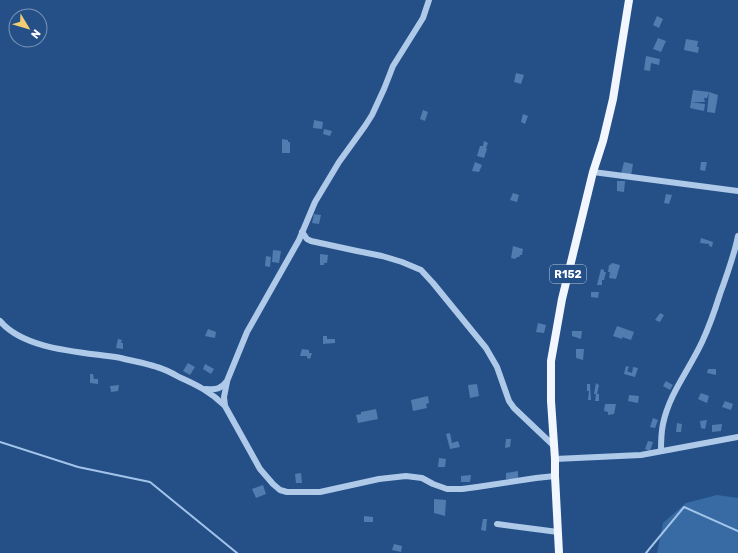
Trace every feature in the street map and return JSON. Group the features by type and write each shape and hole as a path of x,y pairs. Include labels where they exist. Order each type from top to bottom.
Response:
{"main road":[{"name":"R152","path":"559,553 551,361 562,299 593,172 603,141 613,100 629,0"}],"street":[{"path":"225,406 224,398 227,381 247,332 294,249 316,202 338,162 365,126 374,111 393,66 422,18 429,0"},
{"path":"593,172 738,191"},
{"path":"302,232 307,239 311,241 357,252 382,256 421,270 486,348 497,367 509,401 514,408 554,446"},
{"path":"661,451 663,425 670,402 680,381 695,356 709,325 735,251 738,236"},
{"path":"0,321 10,331 33,342 64,350 120,358 155,366 203,388 225,406 260,469 272,484 280,490 287,492 320,492 380,479 406,476 422,478 447,489 478,488 555,476"},
{"path":"203,388 213,390 218,389 227,381"},
{"path":"555,459 634,455 738,437"},
{"path":"497,524 558,532"}],"shaded area":[{"path":"717,495 738,498 738,553 657,553 663,523 686,503"}],"building":[{"path":"657,16 663,19 659,28 653,25"},
{"path":"658,38 666,41 661,52 653,49"},
{"path":"686,39 698,41 698,53 684,50"},
{"path":"646,56 660,59 659,65 651,63 650,71 644,70"},
{"path":"516,73 524,75 521,84 514,82"},
{"path":"693,90 709,92 707,98 704,98 705,102 691,102"},
{"path":"709,92 718,95 715,113 707,112"},
{"path":"691,102 705,104 704,111 690,108"},
{"path":"423,110 428,112 425,121 420,119"},
{"path":"523,114 528,116 525,124 521,122"},
{"path":"314,120 323,122 322,129 313,128"},
{"path":"324,129 332,131 330,136 323,134"},
{"path":"282,139 290,142 290,153 282,153"},
{"path":"484,141 488,143 484,158 477,156 480,146 483,146"},
{"path":"475,162 482,165 479,172 472,171"},
{"path":"624,162 633,164 631,176 621,174"},
{"path":"701,162 707,162 705,171 700,170"},
{"path":"617,181 625,181 624,192 617,191"},
{"path":"513,193 519,195 517,202 510,200"},
{"path":"666,194 672,195 669,204 664,203"},
{"path":"314,214 321,215 319,224 312,223"},
{"path":"701,238 713,242 712,247 709,246 709,244 700,243"},
{"path":"513,246 523,249 522,255 515,259 511,258"},
{"path":"273,250 281,251 279,263 272,262"},
{"path":"320,254 328,255 327,263 324,263 324,265 320,265"},
{"path":"266,256 271,257 270,267 265,266"},
{"path":"612,263 620,265 616,279 609,278 609,265"},
{"path":"601,269 606,272 604,280 602,280 602,285 597,285"},
{"path":"591,292 599,292 598,298 591,297"},
{"path":"660,313 664,315 660,322 655,320"},
{"path":"538,323 546,325 544,333 536,332"},
{"path":"617,326 634,332 631,340 613,336"},
{"path":"208,329 216,332 215,338 205,336"},
{"path":"572,331 582,331 581,339 572,336"},
{"path":"323,336 327,336 327,339 335,339 335,343 323,344"},
{"path":"118,339 122,340 121,343 123,343 123,349 116,348"},
{"path":"302,349 309,350 309,353 312,353 310,359 307,358 307,356 300,356"},
{"path":"576,349 584,349 583,360 576,358"},
{"path":"188,363 195,367 190,375 183,371"},
{"path":"205,364 214,369 211,374 203,369"},
{"path":"626,366 629,367 627,371 632,373 633,367 638,368 635,377 624,374"},
{"path":"708,369 716,369 716,375 707,373"},
{"path":"90,374 93,374 94,379 98,379 98,384 90,383"},
{"path":"666,381 673,385 670,390 663,386"},
{"path":"596,383 599,385 597,394 599,394 599,401 595,401 596,394 594,394"},
{"path":"477,384 479,396 470,398 468,385"},
{"path":"587,384 590,384 591,400 588,400 589,391 587,391"},
{"path":"119,385 118,391 111,392 110,386"},
{"path":"701,393 709,396 707,403 698,399"},
{"path":"629,395 639,396 638,403 628,401"},
{"path":"428,396 429,403 426,404 427,408 413,411 411,400"},
{"path":"725,401 733,404 731,410 722,407"},
{"path":"605,404 616,404 614,414 608,415 608,412 604,411"},
{"path":"376,409 378,419 358,423 356,415 361,414 361,412"},
{"path":"653,418 658,420 655,428 650,427"},
{"path":"707,420 705,429 701,428 700,421"},
{"path":"677,423 682,424 681,432 676,432"},
{"path":"722,424 721,431 712,432 712,425"},
{"path":"450,433 452,443 458,441 460,447 450,449 446,434"},
{"path":"506,439 511,439 510,447 505,448"},
{"path":"648,441 653,442 650,451 645,449"},
{"path":"439,458 446,459 445,467 438,467"},
{"path":"518,471 518,479 506,479 506,473"},
{"path":"301,473 302,483 296,483 295,474"},
{"path":"471,475 470,482 461,482 461,476"},
{"path":"263,485 266,494 256,498 252,489"},
{"path":"434,499 446,500 445,516 434,513"},
{"path":"364,516 373,517 373,522 364,522"},
{"path":"483,519 487,519 486,531 481,530"},
{"path":"394,544 402,546 401,552 392,550"}],"waterway":[{"path":"0,442 78,467 150,482 237,553"},
{"path":"646,553 684,507 738,531"}]}
